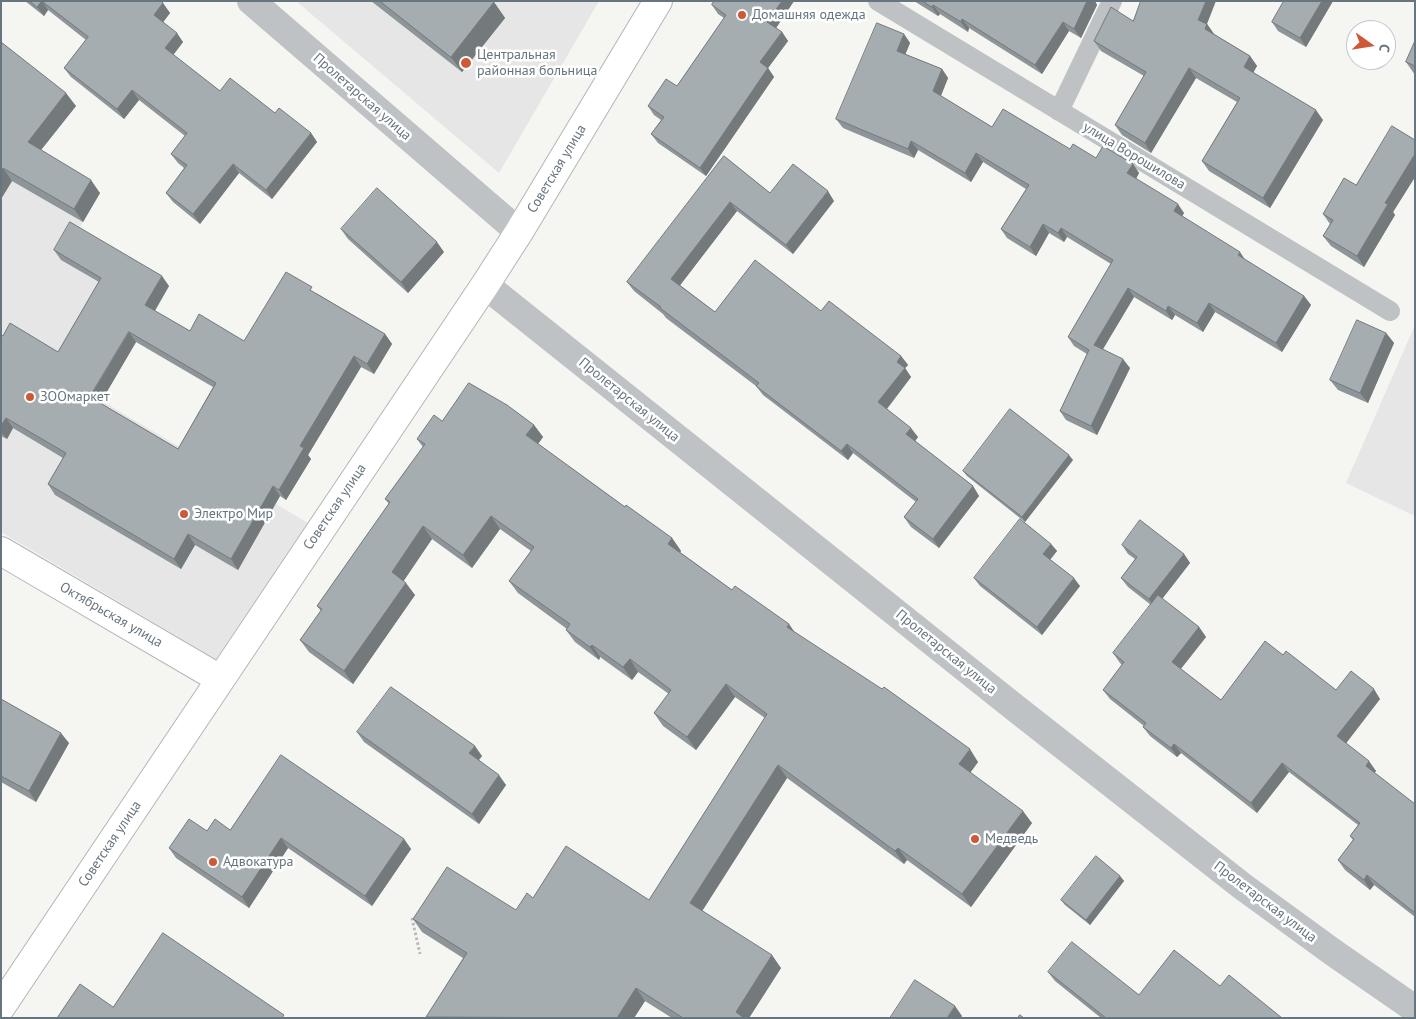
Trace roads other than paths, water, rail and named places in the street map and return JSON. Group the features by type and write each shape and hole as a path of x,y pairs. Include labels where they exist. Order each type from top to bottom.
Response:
{"street":[{"name":"Пролетарская улица","path":"251,1 518,232"},
{"name":"Советская улица","path":"1,1007 485,285 658,1"},
{"name":"Пролетарская улица","path":"485,285 999,695 1219,867 1334,953 1415,1009"},
{"name":"Октябрьская улица","path":"1,551 220,679"}],"lane":[{"name":"улица Ворошилова","path":"878,1 1390,310"},
{"path":"1060,111 1112,1"}],"place":[{"name":"Домашняя одежда","path":"742,15"},
{"name":"Центральная районная больница","path":"466,63"},
{"name":"ЗООмаркет","path":"30,397"},
{"name":"Электро Мир","path":"184,514"},
{"name":"Медведь","path":"975,839"},
{"name":"Адвокатура","path":"213,862"}]}
